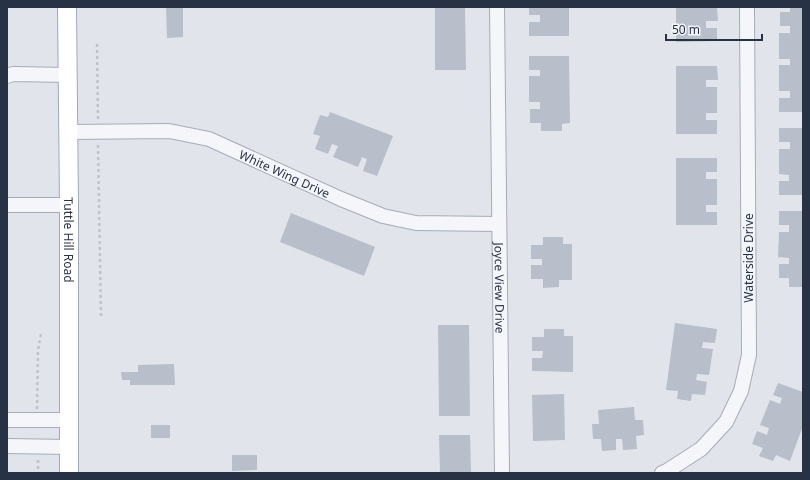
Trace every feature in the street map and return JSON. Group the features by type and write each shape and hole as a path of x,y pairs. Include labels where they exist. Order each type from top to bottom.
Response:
{"main road":[{"name":"Tuttle Hill Road","path":"67,7 69,473"}],"street":[{"name":"Joyce View Drive","path":"497,7 502,473"},
{"name":"Waterside Drive","path":"662,473 701,449 726,422 741,391 749,354 747,7"},
{"path":"9,75 68,74"},
{"name":"White Wing Drive","path":"68,132 169,131 209,139 341,199 383,216 416,223 499,224"},
{"path":"7,205 69,205"},
{"path":"7,420 68,420"},
{"path":"7,446 69,447"}],"path":[{"path":"97,44 102,318"},
{"path":"37,420 38,350 41,334"},
{"path":"38,447 38,473"}],"building":[{"path":"166,7 183,7 183,37 167,38"},
{"path":"435,7 465,7 466,70 435,70"},
{"path":"529,7 569,7 569,36 529,36 529,22 540,22 540,15 529,15"},
{"path":"676,7 717,7 718,21 706,21 706,28 717,28 717,41 676,42"},
{"path":"790,7 803,7 803,112 779,112 779,98 790,98 790,91 779,91 779,65 790,65 790,59 779,59 779,33 790,33 790,26 780,26 780,12 790,12"},
{"path":"529,56 569,56 570,123 562,124 562,131 541,131 541,123 530,123 530,109 540,109 540,102 529,102 529,76 540,76 540,70 529,70"},
{"path":"676,66 717,66 718,80 706,80 706,87 717,87 717,113 706,113 706,120 717,120 717,134 676,134"},
{"path":"330,112 393,136 377,176 363,171 367,159 362,157 358,167 333,157 338,146 332,144 328,154 315,149 320,136 313,134 320,115 328,117"},
{"path":"779,128 803,128 803,195 779,195 779,181 789,181 789,175 779,174 779,149 790,149 790,142 779,142"},
{"path":"676,158 717,158 717,172 706,172 706,179 717,179 717,205 706,205 706,212 717,212 717,225 676,225"},
{"path":"779,211 803,211 803,287 789,287 789,278 779,278 779,264 789,264 789,258 778,257 779,232 789,232 789,225 779,225"},
{"path":"291,213 375,247 364,276 280,242"},
{"path":"543,237 563,237 563,244 572,244 572,280 559,280 559,287 543,288 543,279 531,279 531,265 542,265 542,259 531,259 531,245 543,245"},
{"path":"675,323 717,329 715,343 703,342 702,348 713,349 709,375 697,374 696,380 707,382 705,395 692,394 691,401 677,399 678,391 666,390"},
{"path":"438,325 469,325 470,416 439,416"},
{"path":"544,329 564,329 564,336 573,336 573,372 532,371 532,358 542,358 543,351 532,351 532,337 544,337"},
{"path":"174,364 175,385 130,385 130,380 122,380 121,372 138,372 138,365"},
{"path":"778,383 803,392 803,426 790,461 776,455 773,461 759,456 763,448 752,444 757,431 767,435 769,428 760,425 770,400 780,404 782,398 773,395"},
{"path":"564,394 565,440 533,441 532,395"},
{"path":"634,407 635,420 643,420 644,435 636,436 637,449 623,450 622,439 616,439 616,450 602,451 601,439 593,439 592,424 599,424 598,410"},
{"path":"151,425 170,425 170,438 151,438"},
{"path":"439,435 470,435 471,473 440,473"},
{"path":"232,455 257,455 257,470 232,471"}]}
